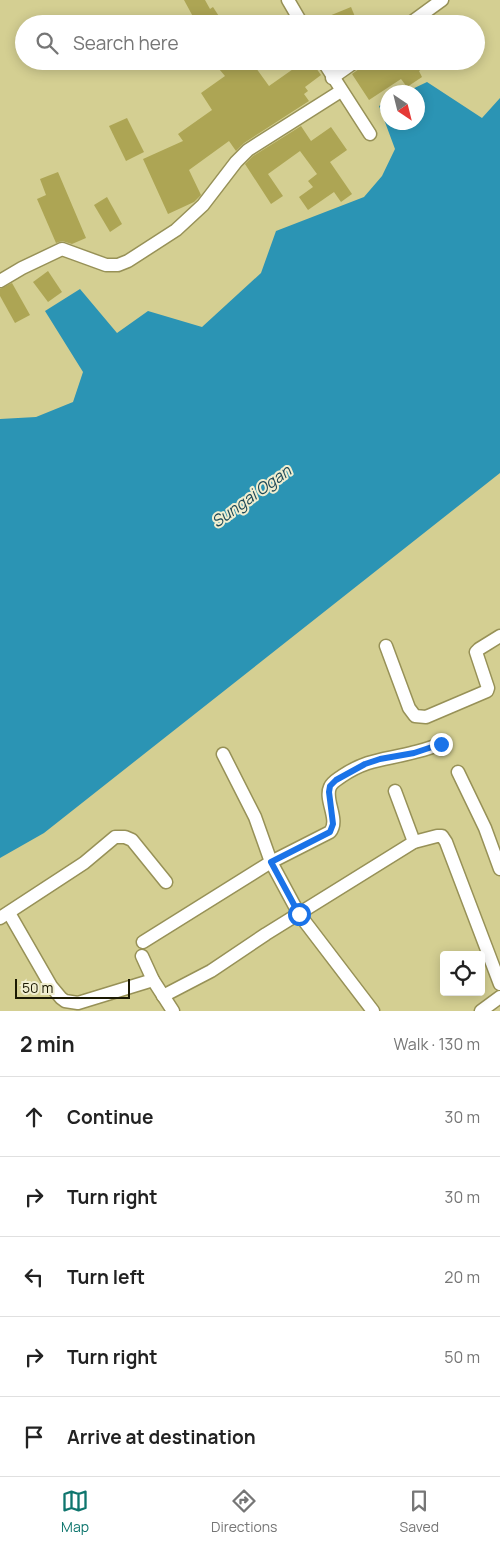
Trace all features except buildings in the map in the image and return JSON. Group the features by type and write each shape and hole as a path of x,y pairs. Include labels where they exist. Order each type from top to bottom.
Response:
{"street":[{"path":"288,0 297,15"},
{"path":"421,15 442,0"},
{"path":"328,70 370,134"},
{"path":"332,78 343,70"},
{"path":"0,282 54,252 63,249 106,265 118,265 128,261 176,230 203,205 236,162 248,150 341,91"},
{"path":"386,646 409,708 415,716 426,717 487,691 488,688 476,652 500,636"},
{"path":"143,942 271,862 330,832 333,824 329,792 330,786 336,780 365,764 380,759 414,753 441,744"},
{"path":"222,754 255,817 271,862 299,914 373,1011"},
{"path":"458,772 485,828 500,869"},
{"path":"395,791 414,842"},
{"path":"163,996 211,970 414,842 437,836 442,836 446,842 500,984"},
{"path":"153,980 78,1003 66,1001 60,998 51,986 5,916 84,863 115,838 125,837 132,840 166,882"},
{"path":"142,956 153,980 173,1011"},
{"path":"481,1011 500,997"}],"water":[{"name":"Sungai Ogan","path":"427,82 482,118 500,98 500,473 44,833 0,858 0,419 36,417 73,402 83,372 45,311 80,289 117,333 148,311 202,327 261,273 276,231 364,197 382,176 395,149 388,130 425,130 425,85 421,85"}],"route":[{"path":"299,914 271,862 330,832 333,824 330,786 351,770 365,764 380,759 414,753 441,744"}]}
